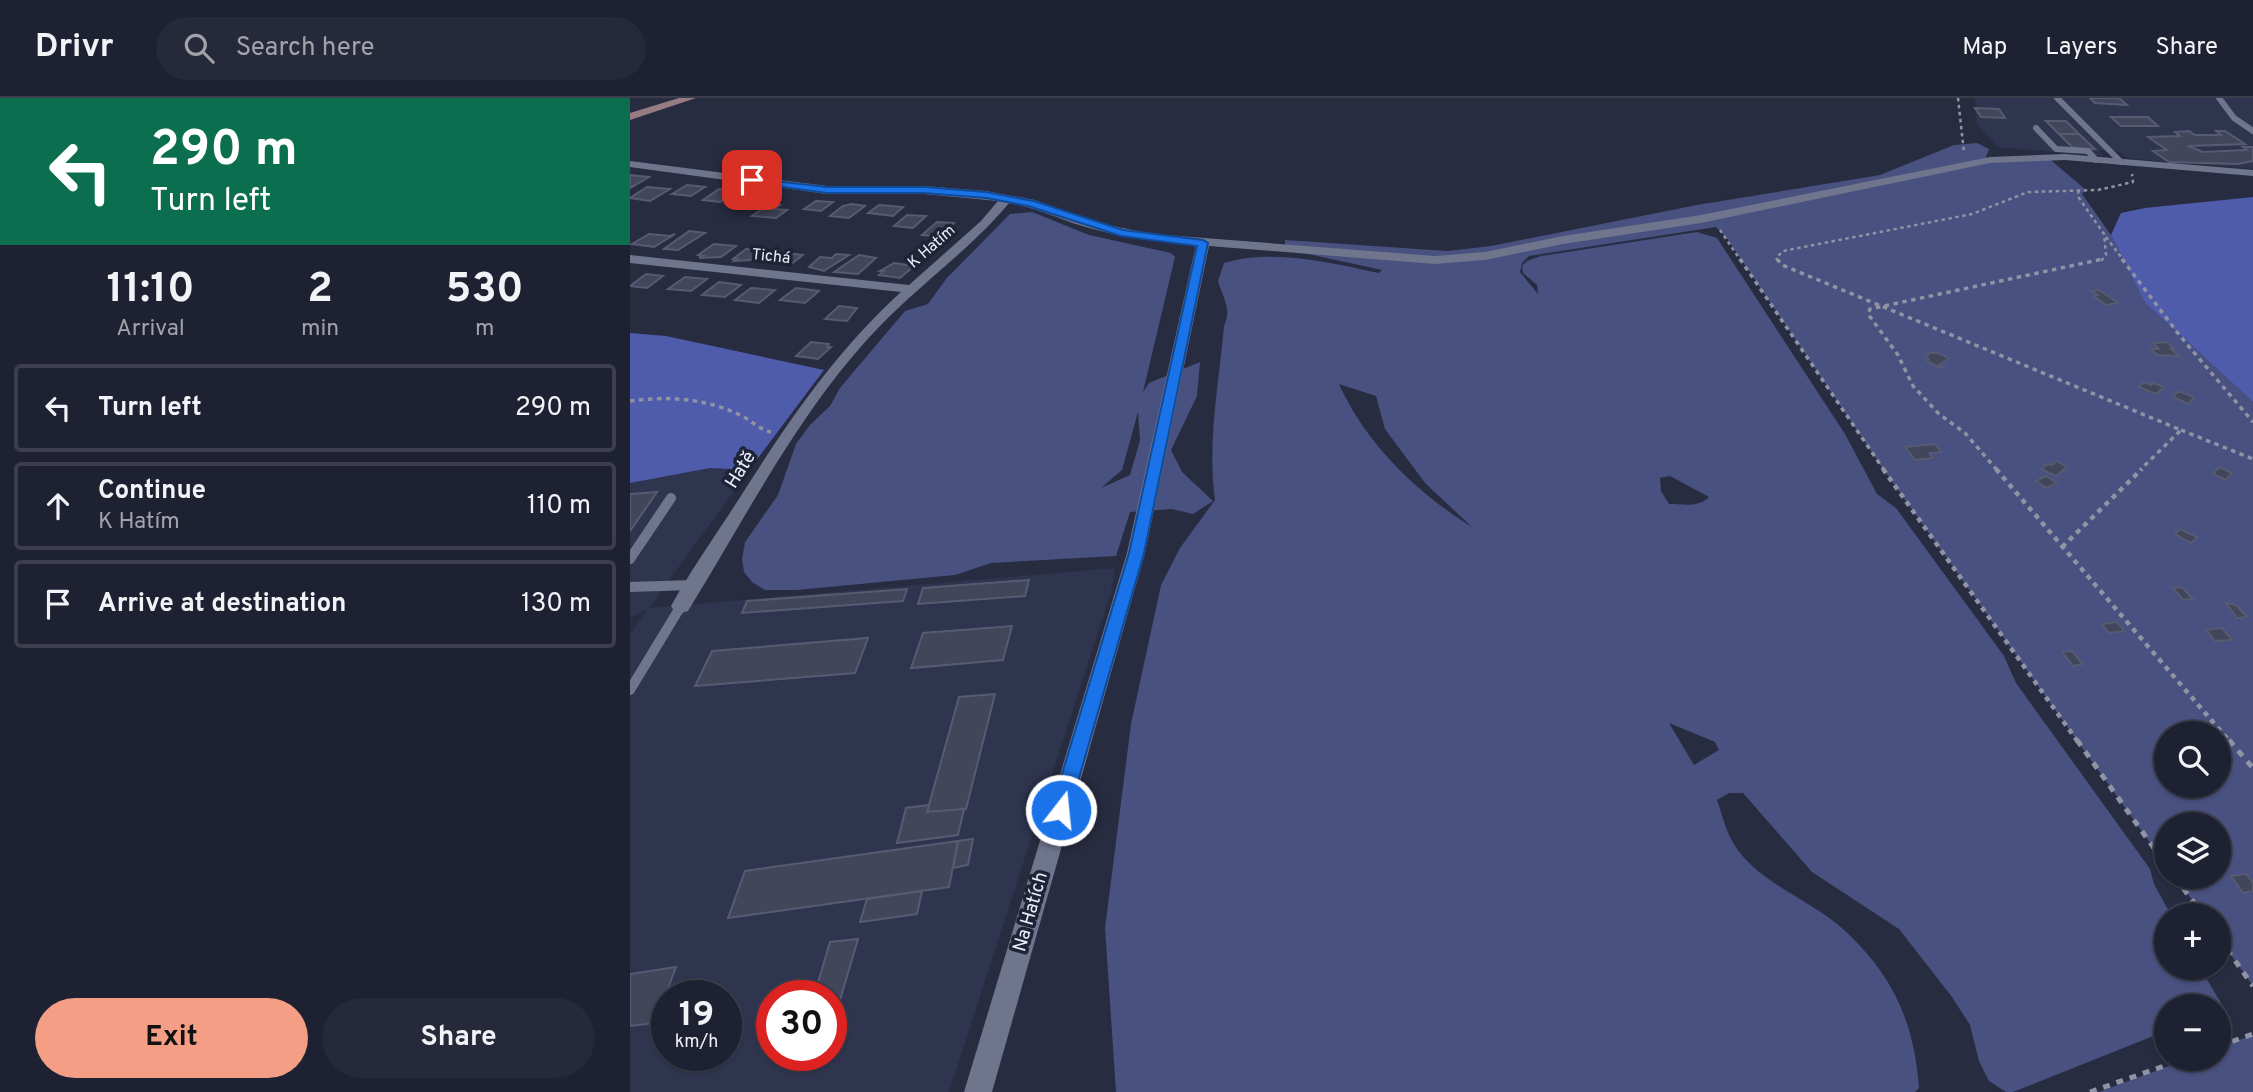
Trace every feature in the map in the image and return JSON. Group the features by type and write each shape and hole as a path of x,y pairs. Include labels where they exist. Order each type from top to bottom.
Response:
{"street":[{"path":"630,117 690,98"},
{"path":"630,164 827,190 924,190 986,195 1031,204 1121,233 1203,243 1402,258 1462,258 1701,219 1973,163 2046,156 2253,173"},
{"name":"K Hatím","path":"909,289 985,223 1006,199"},
{"name":"Na Hatích","path":"978,1092 1136,553 1203,243"},
{"name":"Tichá","path":"630,259 909,289"},
{"name":"Hatě","path":"681,606 789,433 830,375 873,325 909,289"}],"lane":[{"path":"2057,98 2122,162"},
{"path":"2219,98 2234,118 2253,131"},
{"path":"2036,128 2056,149 2088,151 2096,160"},
{"path":"630,559 671,498"},
{"path":"630,587 693,585"},
{"name":"Hatě","path":"630,690 681,606"}],"path":[{"path":"1958,98 1963,152 1973,163"},
{"path":"2122,162 2133,176 2133,182 2111,188 2028,192 1972,214 1783,251 1776,258 1782,265 2253,459"},
{"path":"2078,190 2079,198 2104,234 2180,336 2253,422"},
{"path":"1701,219 1715,226 1726,237 1884,469 2154,848"},
{"path":"2104,234 2106,255 2101,261 1881,306 1870,309 1868,314 1898,355 1913,386 1939,414 1965,433 2253,768"},
{"path":"630,401 679,398 715,405 741,415 764,432 789,433"},
{"path":"2062,547 2181,430"},
{"path":"2231,955 2253,986"},
{"path":"2231,1042 2253,1034"},
{"path":"2090,1092 2154,1070"}],"shaded area":[{"path":"1975,98 2253,98 2253,169 2129,158 2115,150 2099,150 2103,156 1998,147 1977,125"},
{"path":"1977,143 1989,149 1985,160 2046,156 2086,190 2082,194 2111,235 2145,303 2253,402 2253,986 2231,955 2231,903 2194,903 2184,889 2231,889 2231,812 2154,812 2154,848 1883,469 1726,237 1716,227 1529,256 1522,263 1520,272 1538,294 1537,285 1523,273 1522,266 1541,256 1697,232 1717,238 1845,434 1877,494 1896,508 2004,656 2016,683 2150,869 2154,889 2157,889 2164,903 2154,903 2154,980 2207,980 2216,994 2154,994 2154,1036 2013,1092 2006,1092 1989,1081 1979,1061 1970,1025 1952,997 1899,929 1812,872 1743,793 1729,793 1717,800 1727,831 1738,851 1765,877 1843,929 1888,982 1906,1020 1912,1041 1919,1088 1915,1092 1116,1092 1105,928 1131,724 1161,585 1180,548 1215,500 1213,435 1227,314 1218,281 1224,263 1281,257 1322,261 1379,273 1382,270 1285,249 1285,240 1447,251 1491,246 1697,205 1880,175 1954,145","holes":["1339,384 1376,396 1385,429 1425,483 1472,527 1413,483 1378,447 1363,427","1670,476 1709,497 1695,504 1669,504 1661,491 1660,478","1669,723 1715,742 1719,750 1694,765"]},
{"path":"2253,197 2253,402 2145,303 2111,235 2121,213"},
{"path":"1032,212 1089,235 1171,253 1175,257 1143,392 1149,383 1200,362 1197,396 1171,450 1182,472 1213,501 1193,514 1172,509 1130,512 1116,556 991,563 955,575 797,590 765,590 752,582 744,572 742,559 745,542 778,495 796,444 810,425 830,406 840,388 905,311 928,304 946,279 1010,214","holes":["1138,412 1140,440 1130,475 1101,488 1122,470"]},
{"path":"630,333 666,336 824,370 749,470 710,468 630,483"},
{"path":"710,468 749,470 649,608 1115,568 1111,592 949,1092 630,1092 630,635 647,609 630,618 630,483"},
{"path":"2253,1035 2253,1092 2099,1092 2156,1071 2231,1071 2231,1043"}],"building":[{"path":"2090,98 2119,98 2127,105 2095,103"},
{"path":"1975,108 1999,109 2005,118 1981,117"},
{"path":"2111,117 2148,117 2158,126 2121,126"},
{"path":"2046,121 2066,121 2079,134 2059,134"},
{"path":"2189,131 2195,135 2221,135 2216,131 2225,131 2245,144 2188,146 2203,152 2247,150 2243,147 2253,147 2253,161 2238,164 2169,162 2153,151 2167,150 2148,137 2180,136 2175,132"},
{"path":"2059,134 2079,134 2095,149 2074,149"},
{"path":"630,175 649,177 630,188"},
{"path":"687,185 705,187 691,196 672,194"},
{"path":"647,187 670,189 650,201 630,198"},
{"path":"719,189 737,191 720,202 703,200"},
{"path":"746,195 766,198 752,207 731,205"},
{"path":"816,201 833,202 821,211 804,209"},
{"path":"769,204 780,205 774,209 787,210 776,218 752,216"},
{"path":"879,205 903,207 893,216 868,213"},
{"path":"843,206 865,206 849,218 830,216"},
{"path":"907,215 926,216 913,228 894,226"},
{"path":"937,222 954,223 942,237 922,235"},
{"path":"689,231 705,233 678,250 664,249"},
{"path":"649,234 675,234 654,247 632,244"},
{"path":"714,244 736,246 721,257 699,258 703,256 698,255"},
{"path":"746,249 763,251 750,260 734,261 737,259 733,259"},
{"path":"778,252 803,255 791,264 766,262"},
{"path":"836,254 849,255 824,271 809,267 820,257 832,258"},
{"path":"859,255 876,258 858,274 834,272"},
{"path":"894,263 914,266 900,278 879,275 884,271 880,271"},
{"path":"646,274 663,276 647,288 630,286"},
{"path":"685,277 707,279 691,291 668,289"},
{"path":"719,282 741,285 725,297 702,295"},
{"path":"751,288 775,290 759,303 735,300"},
{"path":"796,288 819,291 805,303 780,300"},
{"path":"2099,290 2118,303 2106,305 2091,291"},
{"path":"839,306 857,308 847,321 825,319"},
{"path":"811,342 829,344 827,347 831,347 818,359 796,356"},
{"path":"2167,342 2179,356 2157,355 2151,349 2159,349 2153,343"},
{"path":"1930,353 1949,358 1939,365 1943,367 1940,368 1927,361 1929,359 1925,357"},
{"path":"2144,382 2164,387 2156,394 2139,387"},
{"path":"2178,391 2194,397 2189,404 2173,397"},
{"path":"1935,444 1941,452 1929,453 1933,458 1915,460 1905,447"},
{"path":"2057,461 2067,467 2056,476 2041,469 2048,464 2052,465"},
{"path":"2219,467 2232,473 2226,480 2213,474"},
{"path":"2046,476 2057,483 2047,488 2036,481"},
{"path":"657,492 630,531 630,494"},
{"path":"2180,529 2197,537 2191,543 2175,534"},
{"path":"1029,580 1025,596 918,604 923,588"},
{"path":"2182,587 2193,599 2183,600 2173,588"},
{"path":"907,589 903,601 742,613 747,601"},
{"path":"2226,603 2236,605 2247,617 2237,618"},
{"path":"2117,622 2124,631 2109,633 2102,624"},
{"path":"1012,626 1003,660 911,668 923,633"},
{"path":"2222,628 2232,640 2215,641 2206,630"},
{"path":"868,638 855,673 695,686 712,651"},
{"path":"2072,651 2083,664 2073,666 2062,652"},
{"path":"995,694 966,809 927,812 959,697"},
{"path":"929,805 927,812 964,809 958,835 897,843 906,808"},
{"path":"973,839 968,865 953,868 958,841"},
{"path":"958,841 949,887 728,918 745,871"},
{"path":"2246,874 2253,882 2253,891 2243,893 2231,876"},
{"path":"922,891 917,914 860,922 867,899"},
{"path":"858,939 846,980 819,980 830,942"},
{"path":"676,967 671,980 651,980 651,1023 630,1026 630,974"}],"route":[{"path":"752,180 827,190 924,190 986,195 1031,204 1121,233 1203,243 1136,553 1061,810"}]}
